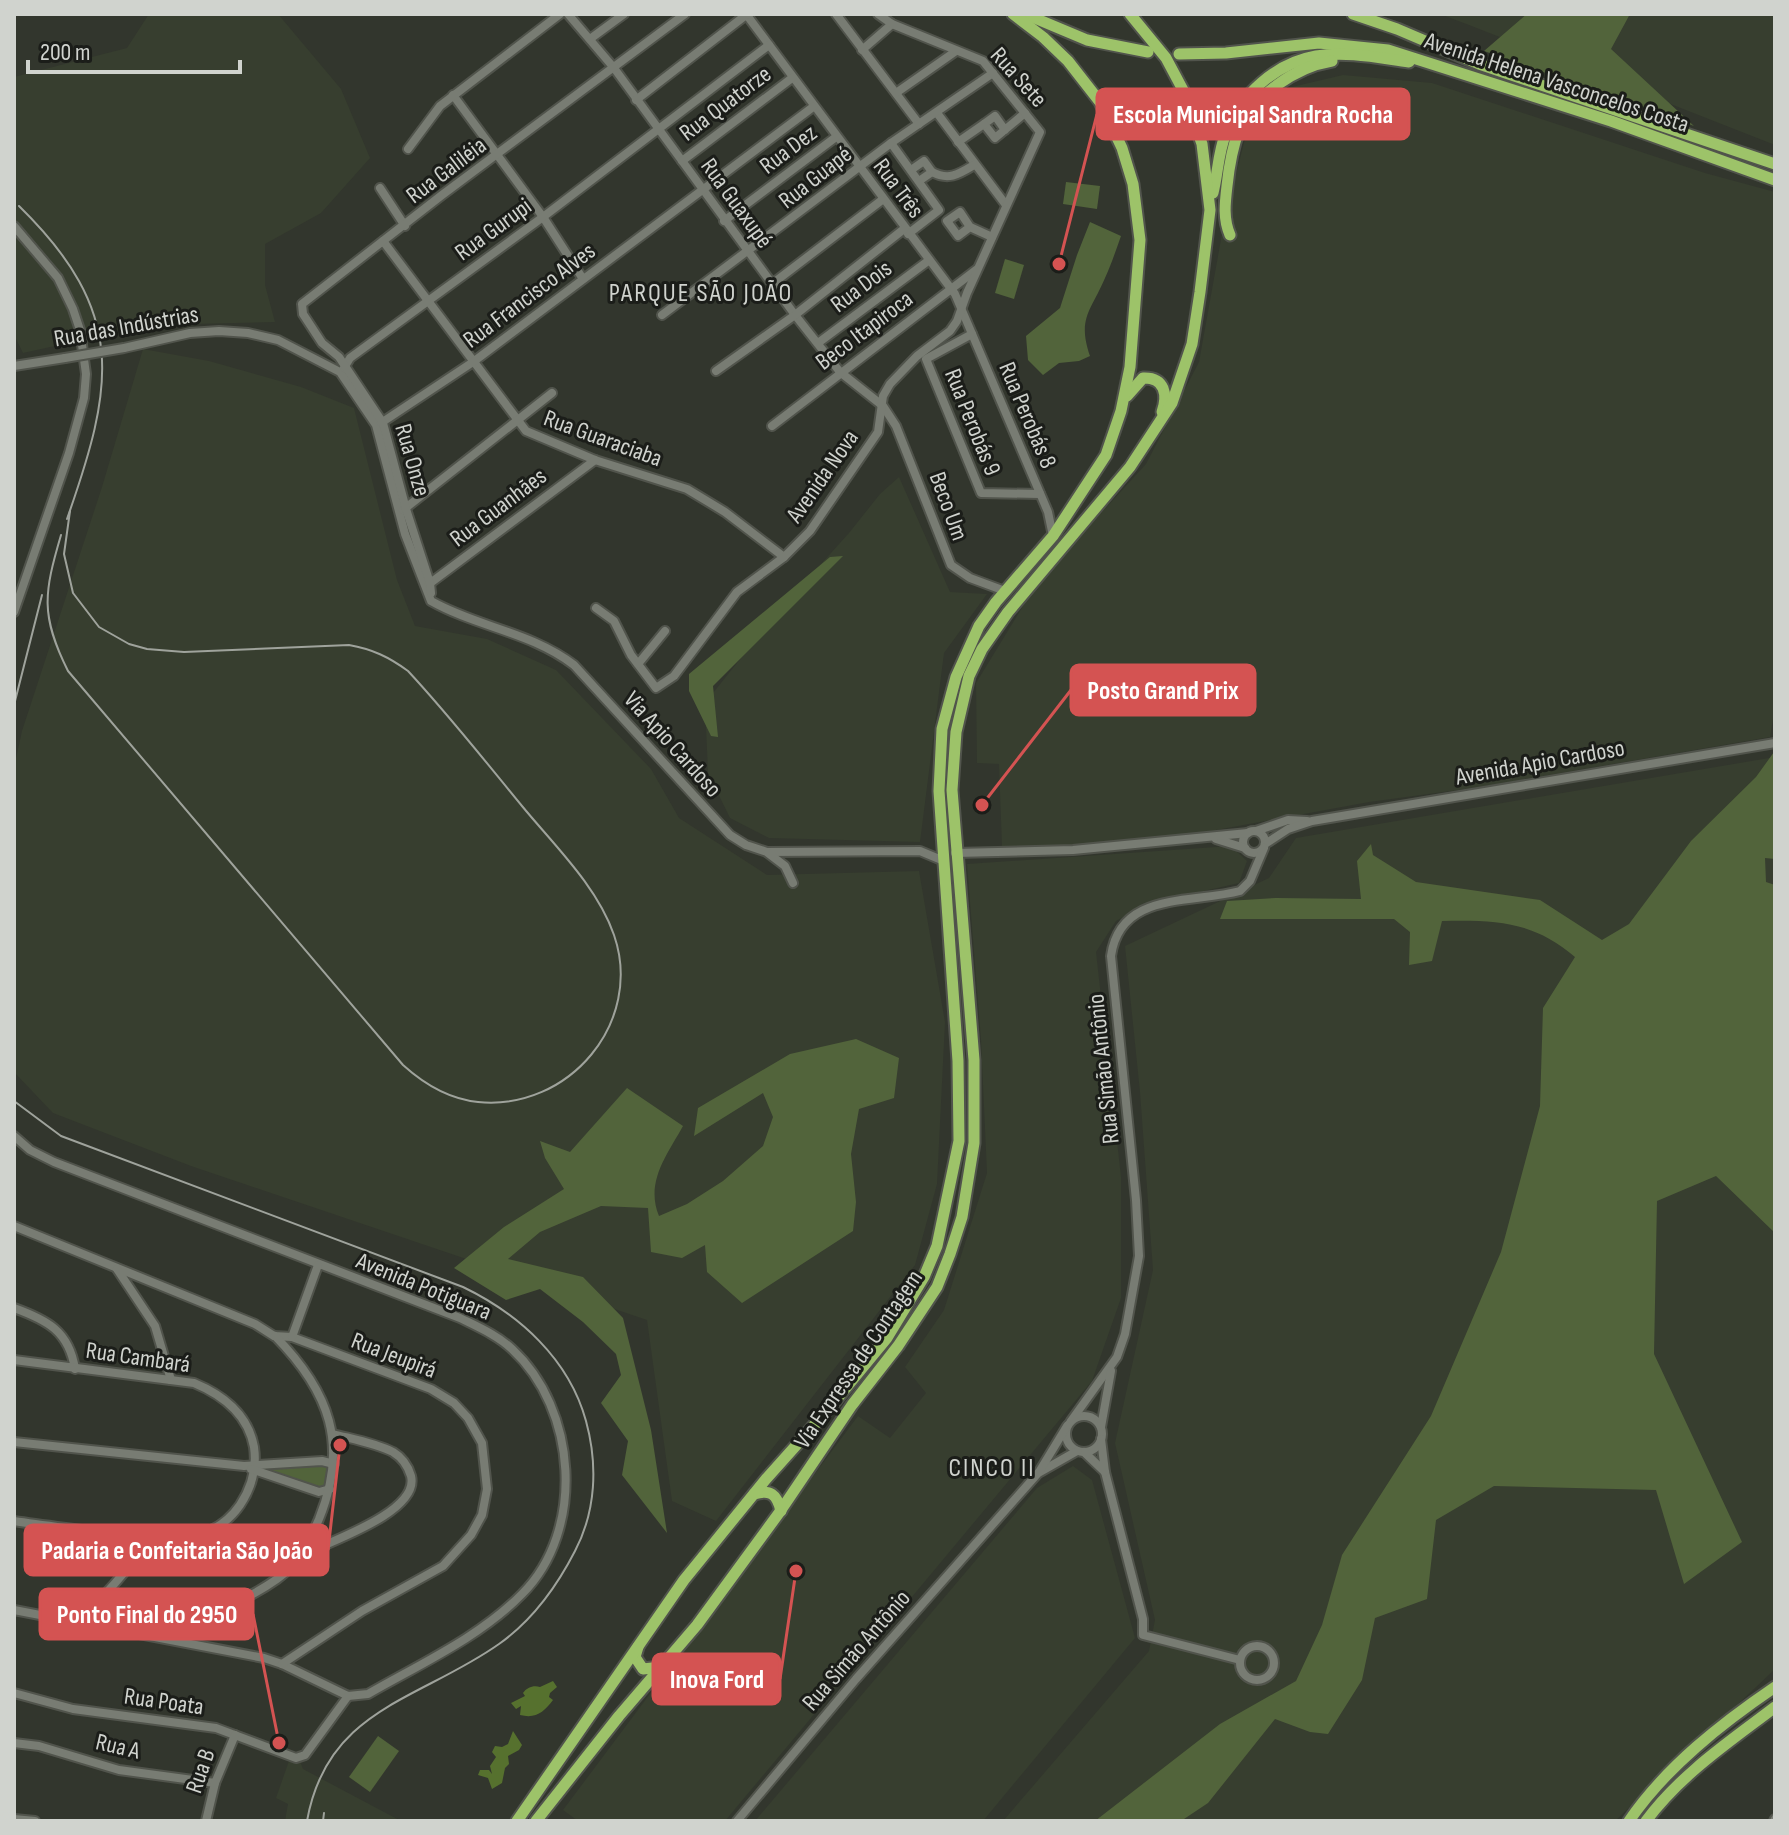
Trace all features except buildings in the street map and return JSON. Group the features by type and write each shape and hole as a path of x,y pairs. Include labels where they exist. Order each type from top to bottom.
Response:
{"highway":[{"path":"1013,14 1043,37 1085,81 1110,121 1133,184 1140,240 1130,367 1121,411"},
{"path":"1025,14 1087,40 1148,52"},
{"path":"1130,14 1158,46 1194,116 1209,185 1210,210"},
{"name":"Avenida Helena Vasconcelos Costa","path":"1353,14 1479,64 1775,164"},
{"path":"1378,14 1397,29"},
{"name":"Avenida Helena Vasconcelos Costa","path":"1179,54 1226,53 1319,43 1388,50 1611,121 1775,180"},
{"path":"1210,210 1225,136 1233,117 1259,85 1273,74 1304,59 1330,55 1365,56 1441,66"},
{"path":"1230,235 1225,215 1230,158 1250,112 1296,72 1321,63 1365,56"},
{"name":"Via Expressa de Contagem","path":"536,1821 697,1625 781,1511 937,1287 962,1217 974,1143 974,1060 952,790 956,732 969,676 982,649 1008,612 1130,467 1172,403 1192,344 1210,210"},
{"path":"1121,411 1132,388 1143,378 1153,378 1162,384 1165,392 1165,404 1158,424"},
{"name":"Via Expressa de Contagem","path":"517,1821 684,1580 887,1338 924,1277 937,1246 959,1141 958,1061 939,791 942,729 956,677 979,626 1053,536 1106,455 1121,411"},
{"path":"754,1494 764,1491 772,1493 781,1511"},
{"path":"639,1643 635,1657 638,1664 649,1671 661,1667"},
{"path":"1629,1821 1683,1760 1775,1687"},
{"path":"1646,1821 1663,1799 1703,1761 1775,1707"}],"street":[{"path":"408,149 440,106 560,14"},
{"name":"Rua Guaxupé","path":"568,14 614,68 724,221 840,372 883,406"},
{"path":"590,39 624,14"},
{"name":"Rua Galiléia","path":"339,357 322,343 303,314 302,304 685,14"},
{"path":"636,100 746,14"},
{"name":"Rua Três","path":"746,14 951,289 961,311"},
{"path":"836,14 919,124"},
{"name":"Rua Sete","path":"878,14 892,24 976,57 993,73 1040,132"},
{"path":"862,50 892,24"},
{"name":"Rua Gurupi","path":"342,370 350,358 543,217 769,45"},
{"path":"896,93 956,51"},
{"name":"Rua Guapé","path":"662,315 749,253 891,143 993,73"},
{"name":"Rua Quatorze","path":"682,161 792,78"},
{"path":"453,95 543,217 583,279"},
{"name":"Rua Francisco Alves","path":"379,424 473,362 813,107"},
{"path":"937,113 1006,205"},
{"path":"958,142 995,116 1005,130 1025,113"},
{"name":"Avenida Nova","path":"638,664 656,688 674,676 737,592 784,557 810,531 878,432 883,396 890,384 917,356 950,331 1040,132"},
{"name":"Rua Dez","path":"724,221 836,137"},
{"path":"891,143 958,236 970,227"},
{"path":"911,170 924,161 932,172 946,178 974,165"},
{"path":"919,181 932,172"},
{"path":"380,188 405,226"},
{"path":"772,284 882,200"},
{"path":"716,371 939,210"},
{"path":"947,221 960,212 970,227 992,237"},
{"path":"14,226 58,278 80,330 86,374 84,398 69,453 14,612"},
{"name":"Rua Guaraciaba","path":"383,241 526,431 595,460 687,489 725,512 784,557"},
{"name":"Rua Dois","path":"818,343 928,261"},
{"name":"Beco Itapiroca","path":"772,426 980,267"},
{"name":"Rua Perobás 8","path":"961,311 1048,512 1053,536"},
{"name":"Rua das Indústrias","path":"15,362 65,358 190,333 219,331 278,340 342,370 379,424 402,510 427,584"},
{"name":"Rua Perobás 9","path":"972,334 926,359 981,493 1040,494"},
{"path":"339,357 342,370"},
{"path":"318,358 350,358"},
{"path":"402,510 552,393"},
{"name":"Beco Um","path":"883,406 896,426 951,565 970,578 1008,588"},
{"name":"Rua Guanhães","path":"427,584 595,460"},
{"name":"Via Apio Cardoso","path":"427,584 431,601 455,614 556,651 574,665 730,835 746,845 767,852 920,851 944,861"},
{"path":"596,608 614,621 638,664 665,631"},
{"name":"Avenida Apio Cardoso","path":"1265,846 1288,829 1312,821 1775,743"},
{"name":"Avenida Apio Cardoso","path":"955,853 1073,850 1212,838 1252,832 1288,820 1312,821"},
{"path":"1247,850 1257,853 1265,846 1264,835 1252,832 1243,840 1247,850 1257,863"},
{"name":"Avenida Apio Cardoso","path":"1212,838 1247,850"},
{"name":"Via Apio Cardoso","path":"920,851 942,841"},
{"name":"Rua Simão Antônio","path":"1101,1427 1112,1366 1125,1334 1139,1256 1135,1187 1111,956 1113,939 1126,919 1142,909 1240,891 1250,881 1265,846"},
{"path":"767,852 785,866 793,883"},
{"name":"Avenida Potiguara","path":"14,1136 30,1150 54,1162 460,1318 489,1332 513,1349 547,1395 559,1424 565,1470 563,1513 542,1568 523,1594 483,1627 368,1694 348,1696"},
{"name":"Rua Jeupirá","path":"14,1226 255,1324 274,1336 292,1337 431,1389 454,1403 468,1418 482,1443 487,1489 482,1515 471,1535 443,1566 362,1611 282,1664"},
{"path":"292,1337 318,1265"},
{"path":"117,1268 155,1326 171,1380"},
{"path":"14,1308 47,1322 64,1337 72,1351 75,1369"},
{"path":"274,1336 306,1373 322,1403 333,1434 334,1464 330,1489 302,1555"},
{"name":"Rua Cambará","path":"14,1360 194,1383 215,1391 230,1404 250,1432 255,1468"},
{"name":"Rua Simão Antônio","path":"737,1821 856,1679 1039,1472 1069,1424 1112,1366"},
{"path":"1105,1472 1066,1438 1069,1424 1087,1416 1101,1427 1105,1472 1143,1619 1143,1635 1240,1660"},
{"path":"161,1637 250,1596 278,1578 302,1555 395,1510 410,1494 413,1484 404,1461 392,1452 333,1434"},
{"path":"1080,1451 1095,1449 1101,1439"},
{"path":"14,1442 244,1466 319,1492 330,1489"},
{"name":"Rua Simão Antônio","path":"1039,1472 1080,1451"},
{"path":"255,1468 322,1461 334,1464"},
{"path":"14,1521 149,1539 184,1539 218,1526 231,1516 243,1500 255,1468"},
{"path":"77,1621 105,1596 149,1539"},
{"path":"14,1610 161,1637 282,1664 348,1696"},
{"path":"1255,1646 1270,1653 1274,1663 1266,1677 1256,1680 1246,1675 1240,1660 1245,1651 1255,1646"},
{"name":"Rua Poata","path":"14,1693 73,1709 216,1728 296,1758 305,1755 348,1696"},
{"name":"Rua B","path":"206,1821 215,1783 235,1735"},
{"name":"Rua A","path":"14,1743 39,1746 119,1770 215,1783"},
{"path":"14,1819 35,1821"}],"shaded area":[{"path":"149,14 278,14 341,89 370,158 321,213 265,244 265,285 275,322 150,325 23,353 14,335 14,77 127,48"},
{"path":"1440,14 1775,14 1775,145 1469,25"},
{"path":"1527,14 1630,14 1611,49 1694,126 1484,51"},
{"path":"1343,75 1432,83 1705,173 1775,192 1775,708 1770,737 1473,788 1369,802 1173,838 1002,847 999,764 977,763 976,683 1037,583 1146,464 1199,362 1225,217 1247,131 1279,90"},
{"path":"1066,182 1100,186 1097,209 1063,204"},
{"path":"1090,222 1121,236 1087,315 1085,332 1090,356 1079,361 1059,363 1043,375 1028,360 1026,336 1060,308"},
{"path":"1005,259 1024,265 1014,299 995,293"},
{"path":"143,349 209,361 301,387 354,408 397,580 415,626 487,639 556,670 651,769 679,818 767,875 919,871 945,1022 937,1184 915,1265 716,1521 672,1501 647,1320 191,1166 53,1113 14,1072 14,767 22,731 102,487"},
{"path":"899,477 950,592 987,594 944,653 920,842 769,838 730,818 708,773 705,703 777,613 880,494"},
{"path":"843,556 713,686 718,737 711,736 689,691 689,674 830,557"},
{"path":"1774,752 1775,859 1765,858 1766,882 1775,885 1775,1233 1716,1176 1657,1201 1654,1354 1742,1542 1684,1584 1656,1490 1494,1486 1436,1520 1427,1599 1375,1618 1362,1680 1328,1734 1310,1732 1275,1719 1208,1803 1181,1821 1095,1821 1220,1724 1296,1681 1322,1625 1342,1555 1431,1416 1501,1252 1540,1106 1543,1008 1575,957 1544,936 1513,925 1442,921 1432,961 1409,965 1410,932 1394,919 1220,919 1227,901 1361,899 1357,861 1371,844 1373,855 1416,882 1540,900 1602,940 1629,924 1691,841 1756,777"},
{"path":"1775,757 1775,1669 1615,1821 1003,1821 1149,1651 1155,1620 1115,1443 1153,1270 1125,946 1269,878 1296,838"},
{"path":"1231,846 1247,861 1239,883 1147,904 1116,921 1096,952 1121,1177 1121,1298 1092,1381 725,1821 578,1821 563,1810 858,1416 890,1438 926,1393 905,1367 944,1310 987,1173 981,1040 967,864"},
{"path":"856,1039 899,1058 894,1098 859,1109 851,1154 856,1202 853,1231 742,1303 707,1272 705,1245 682,1258 651,1252 648,1208 601,1206 540,1232 508,1259 583,1277 623,1318 651,1430 667,1533 622,1475 628,1441 601,1403 621,1375 616,1354 583,1322 540,1289 506,1300 454,1268 504,1227 564,1189 545,1158 540,1141 570,1152 627,1088 683,1126 656,1180 655,1204 659,1216 687,1204 723,1181 763,1146 773,1117 763,1093 694,1136 698,1108 790,1054"},
{"path":"333,1465 330,1488 319,1489 259,1467"},
{"path":"1073,1466 1092,1480 1135,1638 983,1821 755,1821 1037,1488"},
{"path":"553,1681 557,1687 549,1697 553,1700 539,1714 520,1715 521,1706 516,1709 511,1703 525,1696 523,1693 529,1688"},
{"path":"513,1731 522,1745 508,1756 509,1764 502,1783 492,1789 488,1778 478,1775 480,1770 489,1770 492,1774 490,1766 496,1757 492,1752 495,1746 508,1744"},
{"path":"378,1736 399,1751 370,1792 349,1777"},
{"path":"290,1758 299,1759 303,1769 401,1821 285,1821 288,1804 276,1798"}],"railway":[{"path":"19,206 54,245 79,281 94,317 102,352 95,429 67,519"},
{"path":"61,535 51,573 48,604 53,634 68,671 403,1065 447,1094 478,1102 511,1101 542,1092 569,1076 591,1054 608,1028 618,999 621,968 614,935 597,900 574,867 408,671 380,654 349,645 184,652 129,644 99,627 73,593 64,554 70,511"},
{"path":"14,705 42,595"},
{"path":"14,1101 61,1136 463,1287 484,1298 539,1341 554,1358 578,1399 590,1438 593,1488 582,1536 560,1578 533,1614 499,1644 381,1711 356,1730 334,1754 318,1783 307,1821"},
{"path":"323,1821 324,1813"}],"place":[{"name":"Escola Municipal Sandra Rocha","path":"1059,264"},
{"name":"Posto Grand Prix","path":"982,805"},
{"name":"Padaria e Confeitaria São João","path":"340,1445"},
{"name":"Inova Ford","path":"796,1571"},
{"name":"Ponto Final do 2950","path":"279,1743"}],"district":[{"name":"PARQUE SÃO JOÃO","path":"701,292"},
{"name":"CINCO II","path":"992,1467"}]}
